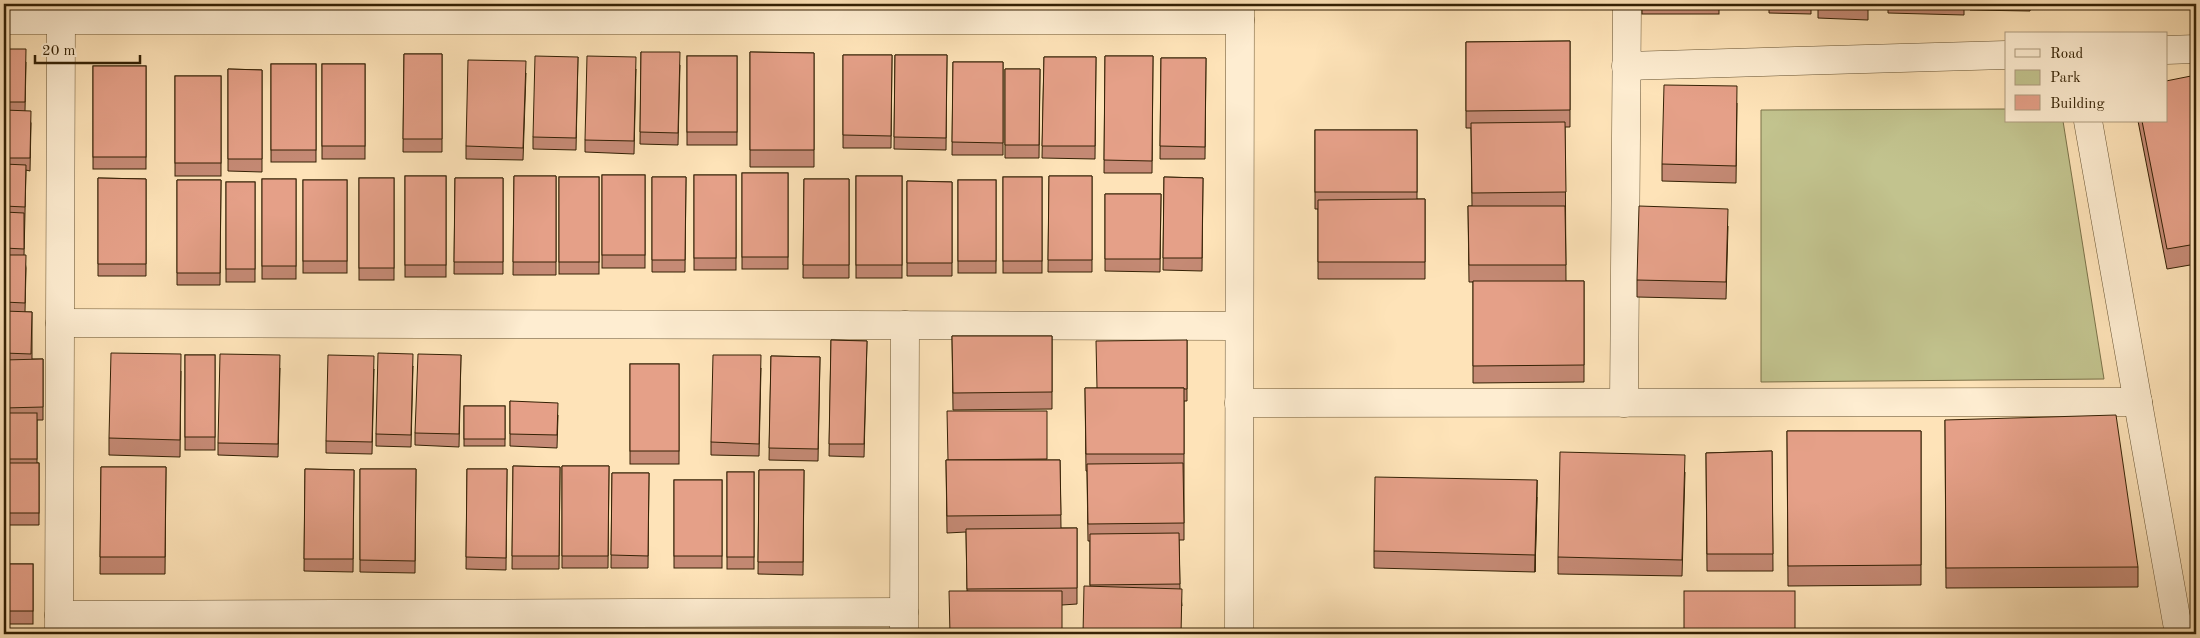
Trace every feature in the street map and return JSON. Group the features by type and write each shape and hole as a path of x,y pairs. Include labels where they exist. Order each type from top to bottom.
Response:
{"street":[{"path":"1624,403 1627,4"},
{"path":"4,20 462,12 1240,12 1239,634"},
{"path":"61,20 59,625 904,623 905,325"},
{"path":"2168,50 2196,50"},
{"path":"1626,66 2005,55"},
{"path":"2088,122 2179,634"},
{"path":"60,323 1240,326"},
{"path":"1239,403 2138,402"}],"green space":[{"path":"2005,109 2005,122 2063,122 2104,379 1761,382 1761,110"}],"building":[{"path":"1818,4 1868,4 1868,7 1818,6"},
{"path":"1570,41 1570,110 1466,111 1466,42"},
{"path":"4,49 26,49 25,102 4,102"},
{"path":"641,52 680,52 678,133 640,132"},
{"path":"750,52 814,53 814,150 750,150"},
{"path":"404,54 442,54 442,139 403,139"},
{"path":"843,55 892,55 891,136 843,135"},
{"path":"895,55 947,55 946,138 894,137"},
{"path":"535,56 578,57 576,138 533,137"},
{"path":"587,56 636,57 634,141 585,140"},
{"path":"687,56 737,56 737,132 687,132"},
{"path":"1105,56 1153,56 1152,161 1104,160"},
{"path":"1044,57 1096,57 1095,146 1042,146"},
{"path":"1161,58 1206,58 1205,147 1160,146"},
{"path":"468,60 526,61 523,148 466,146"},
{"path":"953,62 1003,62 1003,143 952,142"},
{"path":"271,64 316,64 316,150 271,150"},
{"path":"322,64 365,64 365,146 322,146"},
{"path":"93,66 146,66 146,157 93,157"},
{"path":"228,69 262,70 262,159 228,159"},
{"path":"1005,69 1040,69 1039,145 1005,145"},
{"path":"2196,75 2196,244 2167,249 2142,122 2168,122 2168,81"},
{"path":"175,76 221,76 221,163 175,163"},
{"path":"1664,85 1737,86 1736,166 1662,164"},
{"path":"4,110 31,111 30,158 4,158"},
{"path":"1565,122 1566,192 1472,193 1471,123"},
{"path":"1315,130 1417,130 1417,192 1315,192"},
{"path":"4,164 26,165 25,207 4,206"},
{"path":"742,173 788,173 788,257 742,257"},
{"path":"602,175 645,175 645,255 602,255"},
{"path":"694,175 736,175 736,258 694,258"},
{"path":"405,176 446,176 446,265 405,265"},
{"path":"514,176 556,176 556,262 513,262"},
{"path":"856,176 902,176 902,265 856,265"},
{"path":"1049,176 1092,176 1092,260 1048,260"},
{"path":"559,177 599,177 599,262 559,262"},
{"path":"652,177 686,177 685,260 652,260"},
{"path":"1003,177 1042,177 1042,261 1003,261"},
{"path":"1164,177 1203,178 1202,258 1163,258"},
{"path":"98,178 146,179 146,264 98,264"},
{"path":"359,178 394,178 394,268 359,268"},
{"path":"455,178 503,178 503,262 454,262"},
{"path":"262,179 296,179 296,266 262,266"},
{"path":"804,179 849,179 849,265 803,265"},
{"path":"177,180 221,180 220,273 177,273"},
{"path":"303,180 347,180 347,261 303,261"},
{"path":"958,180 996,180 996,261 958,261"},
{"path":"907,181 952,182 952,263 907,263"},
{"path":"226,182 255,182 255,269 226,269"},
{"path":"1105,194 1161,194 1160,259 1105,259"},
{"path":"1425,199 1425,262 1318,262 1318,200"},
{"path":"1468,206 1565,206 1566,265 1469,265"},
{"path":"1639,206 1728,209 1726,282 1637,280"},
{"path":"4,212 24,213 24,249 4,248"},
{"path":"4,255 26,255 25,303 4,302"},
{"path":"1473,281 1584,281 1584,365 1473,366"},
{"path":"4,311 32,312 31,354 4,353"},
{"path":"952,336 1052,336 1052,392 953,393"},
{"path":"831,340 867,341 864,444 829,444"},
{"path":"1187,340 1187,389 1097,388 1096,341"},
{"path":"111,353 181,354 180,440 109,438"},
{"path":"378,353 413,354 411,435 376,434"},
{"path":"220,354 280,355 278,444 218,443"},
{"path":"418,354 461,355 459,434 415,433"},
{"path":"185,355 215,355 215,437 185,437"},
{"path":"328,355 374,356 372,442 326,441"},
{"path":"713,355 761,355 759,444 711,442"},
{"path":"771,356 820,357 818,449 769,448"},
{"path":"43,359 43,407 4,408 4,360"},
{"path":"630,364 679,364 679,451 630,451"},
{"path":"1085,388 1184,388 1184,454 1086,454"},
{"path":"510,401 558,403 557,435 510,434"},
{"path":"464,406 505,406 505,439 464,439"},
{"path":"947,411 1047,411 1047,459 948,460"},
{"path":"4,413 37,413 37,459 4,459"},
{"path":"2116,415 2138,567 1946,568 1945,420"},
{"path":"1787,431 1921,431 1921,565 1788,566"},
{"path":"1772,451 1773,554 1707,554 1706,453"},
{"path":"1560,452 1685,455 1682,560 1558,557"},
{"path":"946,460 1060,460 1061,515 947,516"},
{"path":"4,463 39,463 39,513 4,513"},
{"path":"1183,463 1184,523 1088,524 1087,464"},
{"path":"513,466 560,467 559,556 512,556"},
{"path":"562,466 609,466 608,556 562,556"},
{"path":"101,467 166,467 165,557 100,557"},
{"path":"305,469 354,470 353,559 304,559"},
{"path":"360,469 416,469 415,561 360,560"},
{"path":"467,469 507,469 506,558 466,557"},
{"path":"759,470 804,470 803,562 758,562"},
{"path":"727,472 754,472 754,557 727,557"},
{"path":"612,473 649,473 648,556 611,555"},
{"path":"1375,477 1537,480 1535,555 1374,551"},
{"path":"674,480 722,480 722,556 674,556"},
{"path":"1077,528 1077,588 967,589 966,529"},
{"path":"1179,533 1180,584 1090,585 1090,534"},
{"path":"4,564 33,564 33,611 4,611"},
{"path":"1084,586 1182,589 1181,634 1083,634"},
{"path":"949,591 1062,591 1062,634 950,634"},
{"path":"1684,591 1795,591 1795,634 1684,634"}]}
